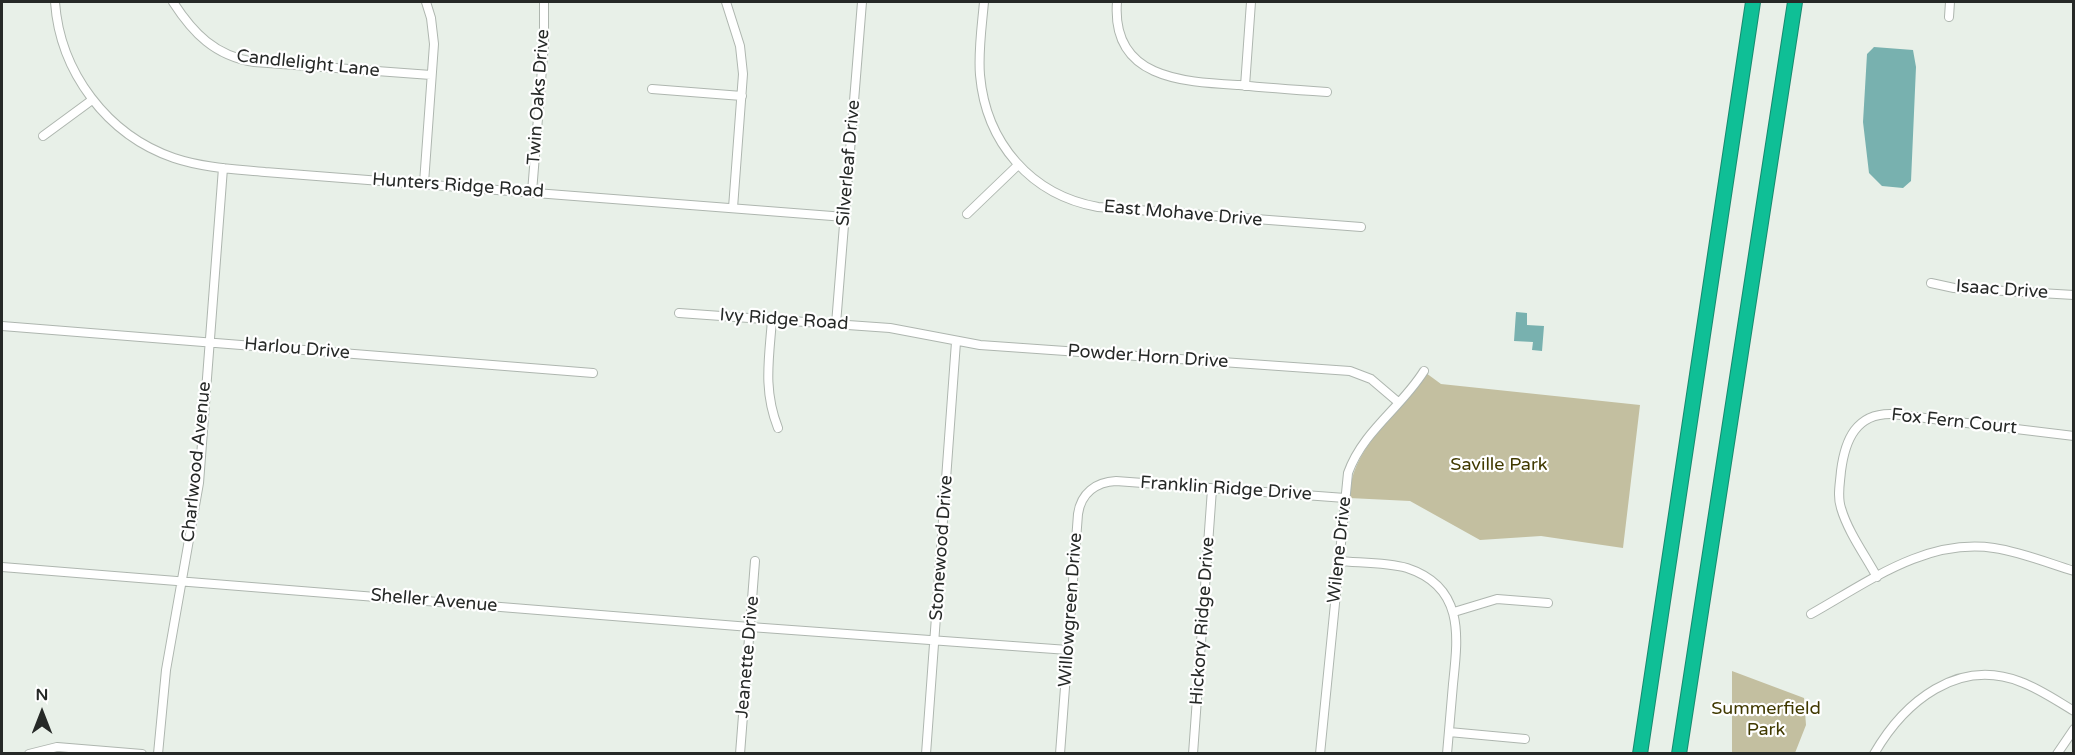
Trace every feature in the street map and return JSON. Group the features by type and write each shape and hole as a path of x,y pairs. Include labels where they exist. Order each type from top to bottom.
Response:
{"highway":[{"path":"1640,753 1753,2"},
{"path":"1679,753 1795,2"}],"street":[{"name":"Hunters Ridge Road","path":"56,2 59,26 68,57 92,99 110,118 145,144 173,157 223,168 844,217"},
{"name":"Candlelight Lane","path":"173,2 195,32 218,51 233,57 254,62 431,75"},
{"path":"424,183 433,31 426,2"},
{"name":"Twin Oaks Drive","path":"532,192 544,44 544,2"},
{"path":"726,2 741,53 742,96 733,208"},
{"name":"Silverleaf Drive","path":"837,324 862,2"},
{"path":"967,214 1017,166 997,134 982,92 980,64 984,2"},
{"path":"1117,2 1120,30 1129,49 1140,62 1159,75 1172,79 1327,92"},
{"path":"1245,86 1251,2"},
{"path":"1949,17 1950,2"},
{"path":"652,89 742,96"},
{"path":"43,136 92,99"},
{"name":"East Mohave Drive","path":"1017,166 1065,198 1098,207 1361,227"},
{"name":"Charlwood Avenue","path":"158,753 166,670 199,483 223,168"},
{"name":"Isaac Drive","path":"1930,283 1954,288 2073,295"},
{"name":"Ivy Ridge Road","path":"679,313 890,328"},
{"path":"772,320 767,386 770,409 778,428"},
{"name":"Harlou Drive","path":"2,326 592,373"},
{"name":"Powder Horn Drive","path":"890,328 956,342 1350,371 1371,380 1398,402"},
{"name":"Stonewood Drive","path":"926,753 956,342"},
{"name":"Wilene Drive","path":"1320,753 1348,473 1357,452 1398,402 1415,386 1424,371"},
{"name":"Fox Fern Court","path":"1877,577 1843,514 1839,497 1844,448 1853,431 1866,420 1892,414 2073,436"},
{"name":"Franklin Ridge Drive","path":"1107,481 1345,498"},
{"name":"Willowgreen Drive","path":"1060,753 1079,509 1089,491 1107,481"},
{"name":"Hickory Ridge Drive","path":"1193,753 1212,489"},
{"path":"1811,614 1918,556 1966,546 2011,551 2073,571"},
{"name":"Jeanette Drive","path":"740,753 755,561"},
{"path":"1338,561 1395,566 1416,572 1439,588 1454,612 1458,639 1447,753"},
{"name":"Sheller Avenue","path":"2,567 1068,650"},
{"path":"1454,612 1497,599 1548,603"},
{"path":"1874,753 1909,707 1933,688 1961,678 1991,675 2013,679 2033,687 2073,711"},
{"path":"2057,753 2073,729"},
{"path":"1449,732 1525,739"},
{"path":"29,753 57,747 142,753"}],"green space":[{"name":"Saville Park","path":"1426,373 1441,384 1640,405 1623,548 1541,536 1480,540 1410,501 1349,498 1352,478 1368,446"},
{"name":"Summerfield Park","path":"1732,671 1804,698 1806,725 1795,753 1732,753"}],"water":[{"path":"1874,47 1913,50 1916,67 1911,181 1903,188 1882,186 1869,173 1863,122 1867,54"},
{"path":"1516,312 1527,313 1527,325 1544,326 1542,351 1532,350 1533,342 1514,341"}]}
